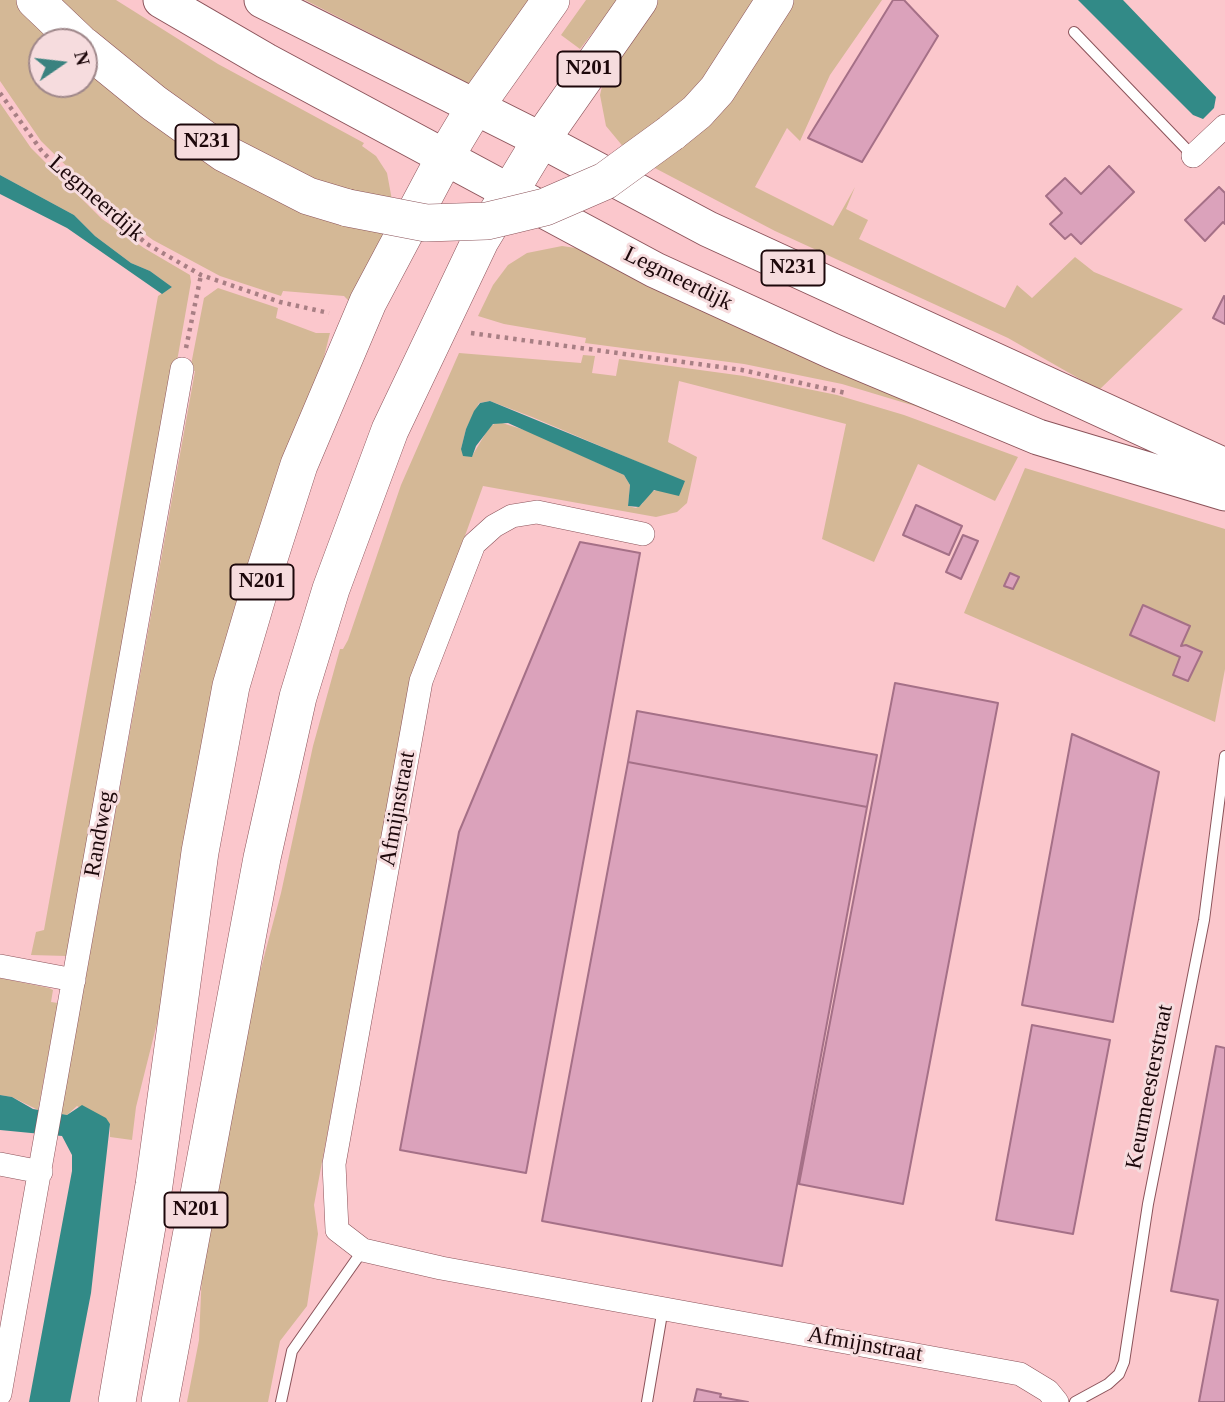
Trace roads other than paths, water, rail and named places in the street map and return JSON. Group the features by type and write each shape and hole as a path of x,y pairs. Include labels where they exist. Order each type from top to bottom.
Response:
{"highway":[{"path":"35,0 64,28"},
{"name":"N201","path":"117,1402 154,1185 200,852 231,686 299,465 368,302 445,158 475,107 551,0"},
{"name":"N201","path":"160,1402 230,1018 298,697 331,589 390,430 480,241 541,140 639,0"},
{"name":"N231","path":"98,57 154,103 224,153 308,196 348,208 426,223 487,221 545,206 605,181 671,133 697,112 717,90 775,0"}],"main road":[{"name":"Legmeerdijk","path":"161,0 445,158 655,270 954,403 1038,437 1225,493"},
{"name":"N231","path":"262,0 541,140 708,229 1225,466"}],"street":[{"path":"1193,156 1225,126"},
{"name":"Randweg","path":"0,1394 182,369"},
{"name":"Afmijnstraat","path":"643,534 537,512 512,516 494,526 474,544 421,681 334,1164 337,1230 363,1250 442,1268 1020,1374 1048,1391 1057,1402"},
{"path":"0,966 74,980"},
{"path":"0,1164 42,1162"}],"lane":[{"path":"1074,32 1193,156"},
{"name":"Keurmeesterstraat","path":"1075,1402 1108,1384 1119,1374 1124,1362 1149,1204 1204,920 1225,756"},
{"path":"281,1402 292,1351 363,1250"},
{"path":"646,1402 663,1308"}],"water":[{"path":"1078,0 1123,0 1216,97 1214,108 1203,119 1193,115"},
{"path":"0,175 74,215 95,236 131,263 150,271 172,287 162,294 67,228 0,194"},
{"path":"490,401 685,481 679,496 654,490 639,507 628,506 630,485 624,475 508,423 493,424 476,446 472,457 463,456 461,449 474,411 480,403"},
{"path":"0,1095 12,1097 33,1109 67,1115 82,1105 106,1118 110,1124 91,1293 70,1402 29,1402 72,1171 72,1155 62,1136 0,1130"}]}
